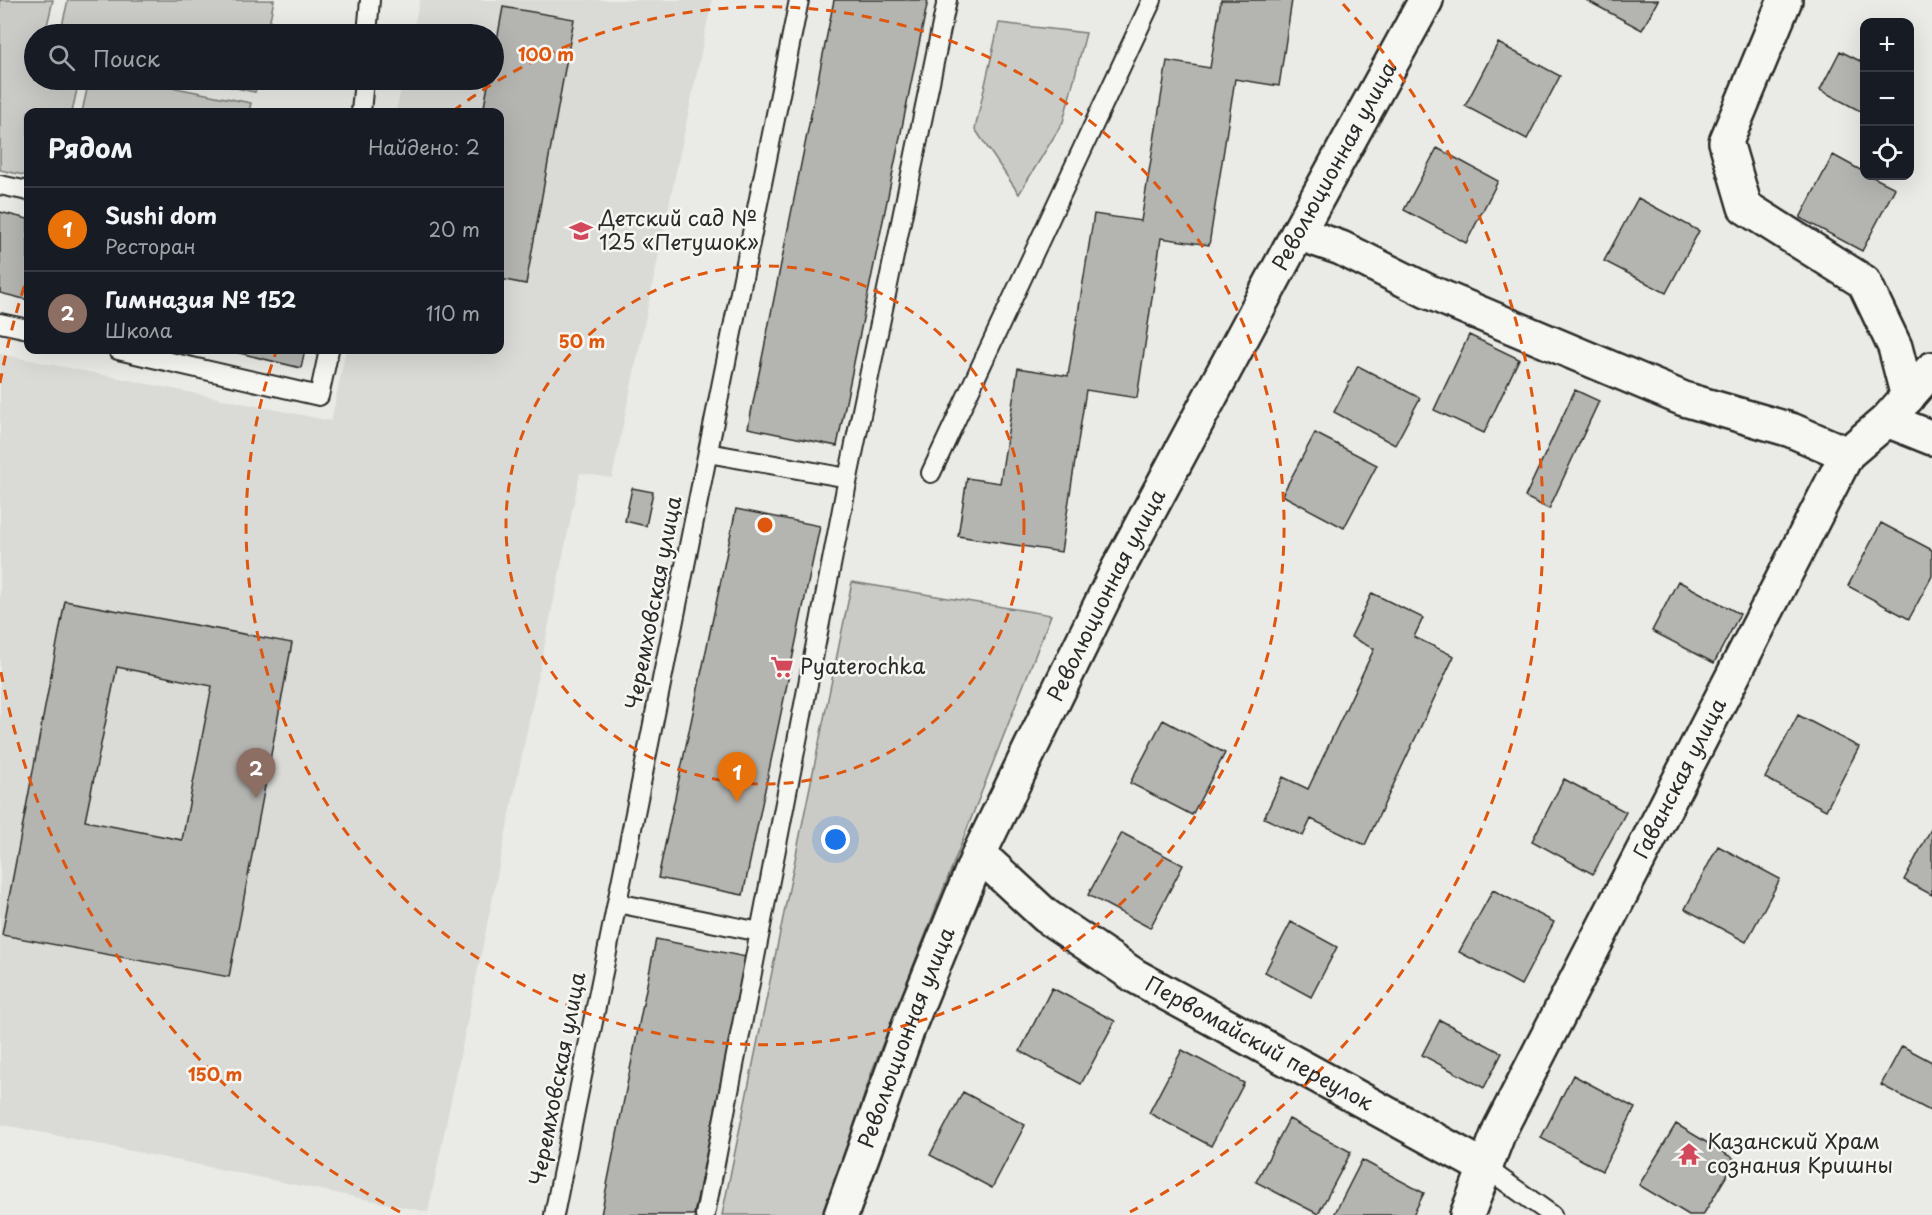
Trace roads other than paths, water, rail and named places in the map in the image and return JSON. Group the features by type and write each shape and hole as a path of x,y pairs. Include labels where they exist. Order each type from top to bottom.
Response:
{"street":[{"name":"Революционная улица","path":"842,1215 910,1023 979,854 1118,569 1426,0"},
{"path":"1785,0 1726,142 1745,207 1864,282 1895,347 1898,408 1932,438"},
{"path":"1298,233 1341,248 1427,291 1684,399 1791,430 1847,454"},
{"name":"Гаванская улица","path":"1467,1215 1500,1130 1847,454 1898,408 1932,369"},
{"name":"Первомайский переулок","path":"979,854 1046,916 1135,976 1486,1168"}],"lane":[{"path":"368,24 370,0"},
{"name":"Черемховская улица","path":"554,1215 799,0"},
{"path":"705,1215 848,478 947,0"},
{"path":"931,473 1152,0"},
{"path":"361,108 363,90"},
{"path":"0,185 24,190"},
{"path":"0,323 24,328"},
{"path":"135,354 319,396 328,354"},
{"path":"708,453 848,478"},
{"path":"617,903 760,932"},
{"name":"Первомайский переулок","path":"1486,1168 1552,1215"}],"place":[{"name":"Детский сад № 125 «Петушок»","path":"581,231"},
{"name":"Pyaterochka","path":"782,667"},
{"name":"Гимназия № 152","path":"256,798"},
{"name":"Sushi dom","path":"737,802"},
{"name":"Казанский Храм сознания Кришны","path":"1689,1154"}]}
